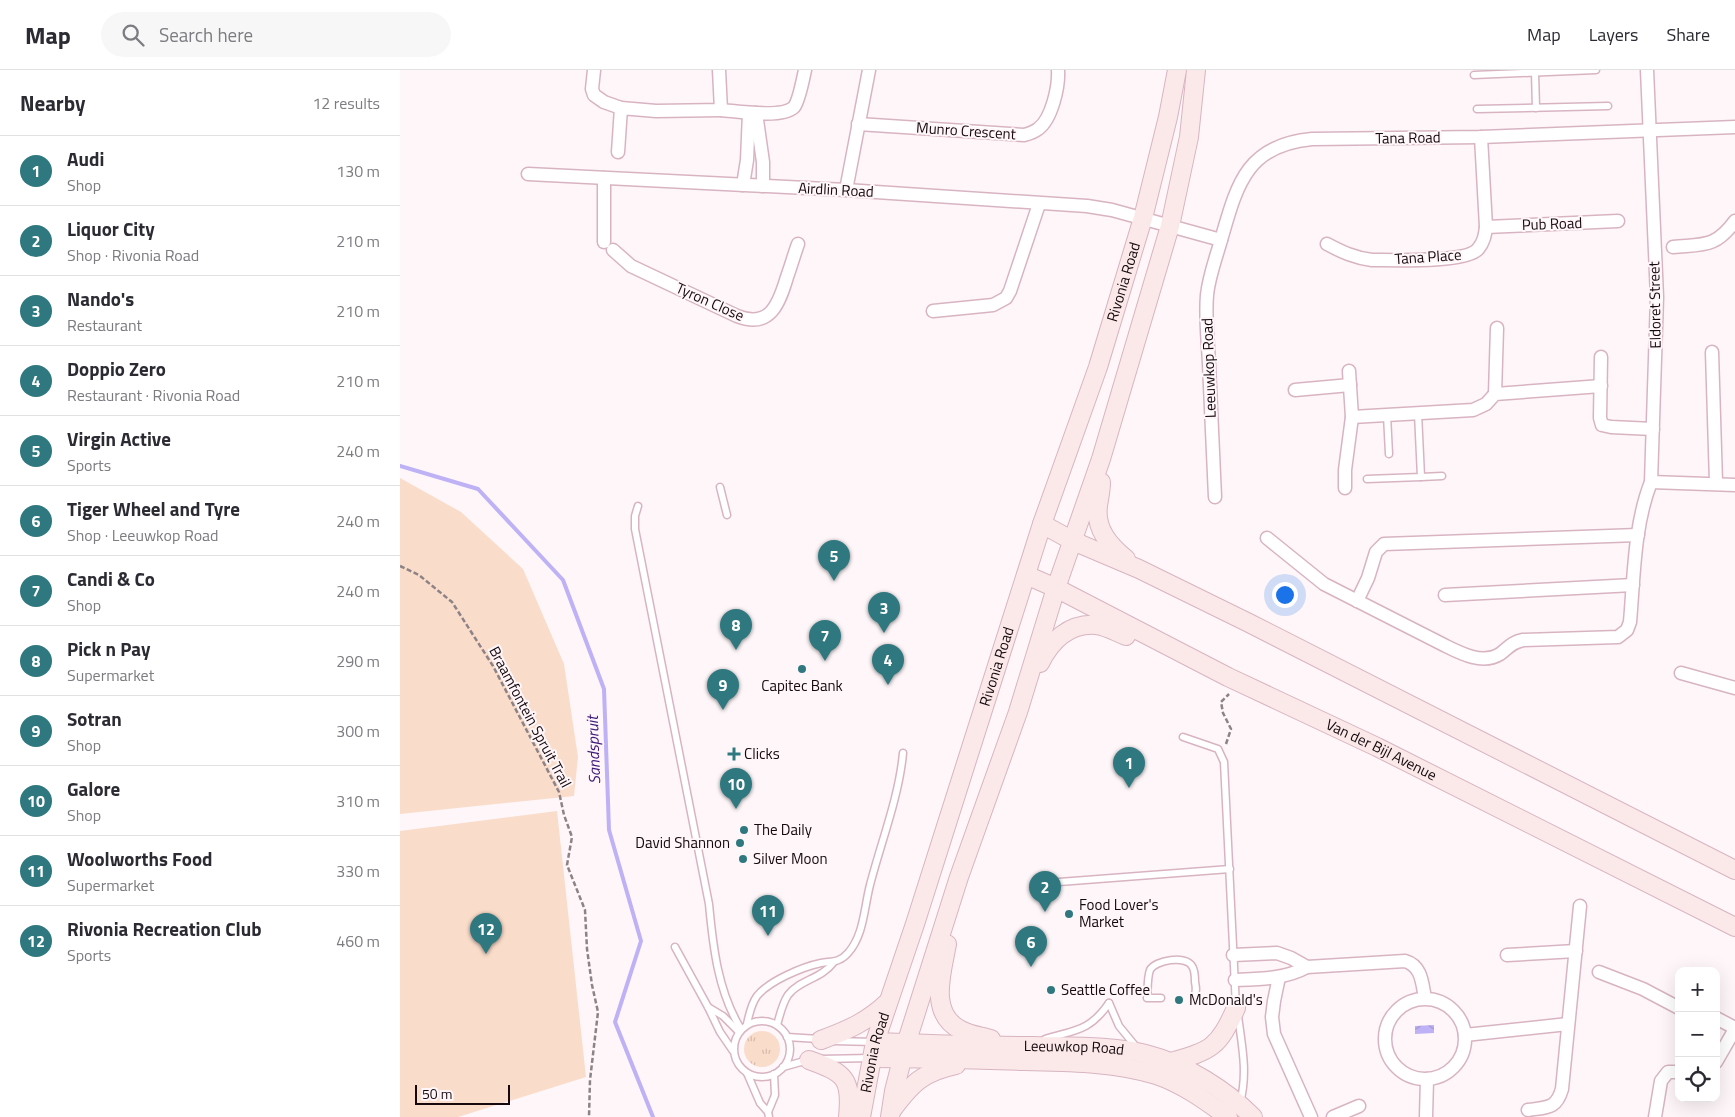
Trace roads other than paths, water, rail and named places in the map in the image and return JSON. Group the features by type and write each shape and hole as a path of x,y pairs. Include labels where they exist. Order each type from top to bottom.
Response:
{"main road":[{"path":"1143,218 1168,117 1177,70"},
{"path":"1170,226 1188,137 1196,70"},
{"name":"Rivonia Road","path":"861,1117 874,1050 888,1002 1042,524 1098,367 1143,218"},
{"name":"Rivonia Road","path":"890,1115 904,1051 959,877 1018,712 1056,588 1101,460 1170,226"},
{"path":"1101,460 1101,491 1098,518 1102,532 1108,542 1139,569"},
{"path":"1042,524 1073,541 1139,569 1460,729 1735,870"},
{"name":"Van der Bijl Avenue","path":"1026,575 1056,588 1234,680 1377,747 1735,927"},
{"path":"1018,712 1050,646 1066,631 1086,625 1107,628 1234,680"},
{"path":"959,877 940,987 940,1006 954,1026 961,1030 1022,1046"},
{"path":"821,1040 862,1023 888,1002"},
{"path":"1171,1062 1198,1054 1221,1039 1236,1008"},
{"name":"Leeuwkop Road","path":"874,1050 904,1051 1022,1046 1115,1049 1142,1053 1171,1062 1210,1083 1233,1113"},
{"name":"Leeuwkop Road","path":"904,1051 976,1059 1059,1062 1132,1069 1157,1075 1180,1085 1233,1113 1253,1117"},
{"path":"890,1115 903,1094 924,1075 935,1070 976,1059"},
{"path":"809,1060 836,1071 846,1081 850,1097 848,1117"}],"street":[{"path":"594,70 592,89 594,95 604,102 621,108 656,111 721,110 753,113 780,112 794,106 805,70"},
{"path":"719,70 721,110"},
{"path":"846,190 869,70"},
{"name":"Munro Crescent","path":"858,124 1024,135 1038,129 1049,117 1059,79 1058,70"},
{"name":"Eldoret Street","path":"1267,538 1324,584 1462,654 1485,658 1493,657 1514,642 1523,640 1613,637 1623,634 1629,626 1638,535 1643,508 1651,482 1656,296 1647,70"},
{"path":"618,152 621,108"},
{"path":"743,185 753,113"},
{"path":"753,113 763,162 763,186"},
{"name":"Tana Road","path":"1221,240 1240,183 1254,163 1279,145 1294,140 1481,137 1735,127"},
{"name":"Tana Place","path":"1327,244 1359,259 1372,260 1455,258 1472,253 1478,249 1484,239 1486,227 1481,137"},
{"name":"Airdlin Road","path":"528,174 846,190 1087,206 1143,218"},
{"name":"Tyron Close","path":"608,178 609,244 624,262 738,316 752,320 763,318 778,304 798,244"},
{"path":"933,311 993,305 1000,303 1006,298 1039,204"},
{"path":"1143,218 1221,240"},
{"name":"Pub Road","path":"1486,227 1618,221"},
{"path":"1673,247 1714,242 1726,234 1735,222"},
{"name":"Leeuwkop Road","path":"1215,497 1207,304 1210,279 1221,240"},
{"path":"1352,417 1473,410 1486,404 1495,394 1497,328"},
{"path":"1712,352 1716,484"},
{"path":"1601,357 1600,418 1602,424 1611,428 1653,428"},
{"path":"1346,488 1345,470 1352,417 1348,372"},
{"path":"1296,390 1350,385"},
{"path":"1495,394 1601,386"},
{"path":"1651,482 1735,485"},
{"path":"1356,601 1368,578 1376,552 1384,544 1638,535"},
{"path":"1445,595 1633,585"},
{"path":"1681,673 1735,688"},
{"path":"1528,1110 1550,1106 1558,1101 1562,1089 1580,906"},
{"path":"1507,955 1576,951"},
{"path":"1233,955 1277,954 1292,958 1307,966"},
{"path":"1235,980 1279,977 1295,973 1307,966 1405,962 1412,963 1420,973 1425,998"},
{"path":"1600,972 1643,989 1675,1006"},
{"path":"1279,977 1274,1001 1272,1025 1274,1034 1311,1117"},
{"path":"1425,998 1437,1000 1448,1005 1462,1024 1465,1035 1465,1046 1455,1066 1437,1077 1427,1079 1414,1078 1392,1064 1386,1052 1384,1040 1386,1027 1391,1015 1400,1006 1412,1000 1425,998"},
{"path":"1719,1057 1735,1028 1720,1020"},
{"path":"1465,1035 1568,1024"},
{"path":"1654,1117 1660,1081 1668,1072 1675,1072"},
{"path":"1426,1117 1427,1079"},
{"path":"1333,1117 1359,1106"}],"lane":[{"path":"1474,75 1596,70"},
{"path":"1535,72 1536,108"},
{"path":"1477,109 1608,106"},
{"path":"1418,413 1421,477"},
{"path":"1387,415 1389,454"},
{"path":"1367,479 1442,476"},
{"path":"720,488 727,515"},
{"path":"638,506 635,516 635,529 707,895 714,956 730,1008 742,1028"},
{"path":"1183,737 1218,749 1224,762 1236,1008 1244,1056 1245,1078 1233,1113"},
{"path":"777,1025 784,1002 791,992 824,972 848,953 855,944 897,786 903,753"},
{"path":"1039,885 1046,882 1230,869"},
{"path":"675,947 708,1006 717,1027 733,1051 738,1064 747,1073 760,1103 768,1114"},
{"path":"1161,998 1147,998 1151,969 1155,964 1175,960 1189,962 1193,966 1196,993 1194,997"},
{"path":"733,1051 735,1039 756,997 763,990 780,979 815,965 833,963"},
{"path":"1022,1046 1084,1028 1100,1016 1109,1002 1119,1026 1142,1053"},
{"path":"708,1006 742,1028"},
{"path":"742,1028 753,1022 765,1021 777,1025 788,1037 790,1053 783,1067"},
{"path":"788,1037 821,1040 874,1050"},
{"path":"747,1073 760,1077 774,1074 783,1067 809,1060 874,1050"},
{"path":"768,1114 775,1095 774,1074"}],"water":[{"path":"1434,1025 1434,1033 1415,1034 1415,1026"}],"waterway":[{"name":"Sandspruit","path":"400,466 478,489 563,580 604,689 609,830 641,941 615,1022 653,1117"}],"place":[{"name":"Virgin Active","path":"834,581"},
{"name":"Nando's","path":"884,633"},
{"name":"Pick n Pay","path":"736,650"},
{"name":"Candi & Co","path":"825,661"},
{"name":"Capitec Bank","path":"802,669"},
{"name":"Doppio Zero","path":"888,685"},
{"name":"Sotran","path":"723,710"},
{"name":"Clicks","path":"734,754"},
{"name":"Audi","path":"1129,788"},
{"name":"Galore","path":"736,809"},
{"name":"The Daily","path":"744,830"},
{"name":"David Shannon","path":"740,843"},
{"name":"Silver Moon","path":"743,859"},
{"name":"Liquor City","path":"1045,912"},
{"name":"Food Lover's Market","path":"1069,914"},
{"name":"Woolworths Food","path":"768,936"},
{"name":"Rivonia Recreation Club","path":"486,954"},
{"name":"Tiger Wheel and Tyre","path":"1031,967"},
{"name":"Seattle Coffee","path":"1051,990"},
{"name":"McDonald's","path":"1179,1000"}]}
